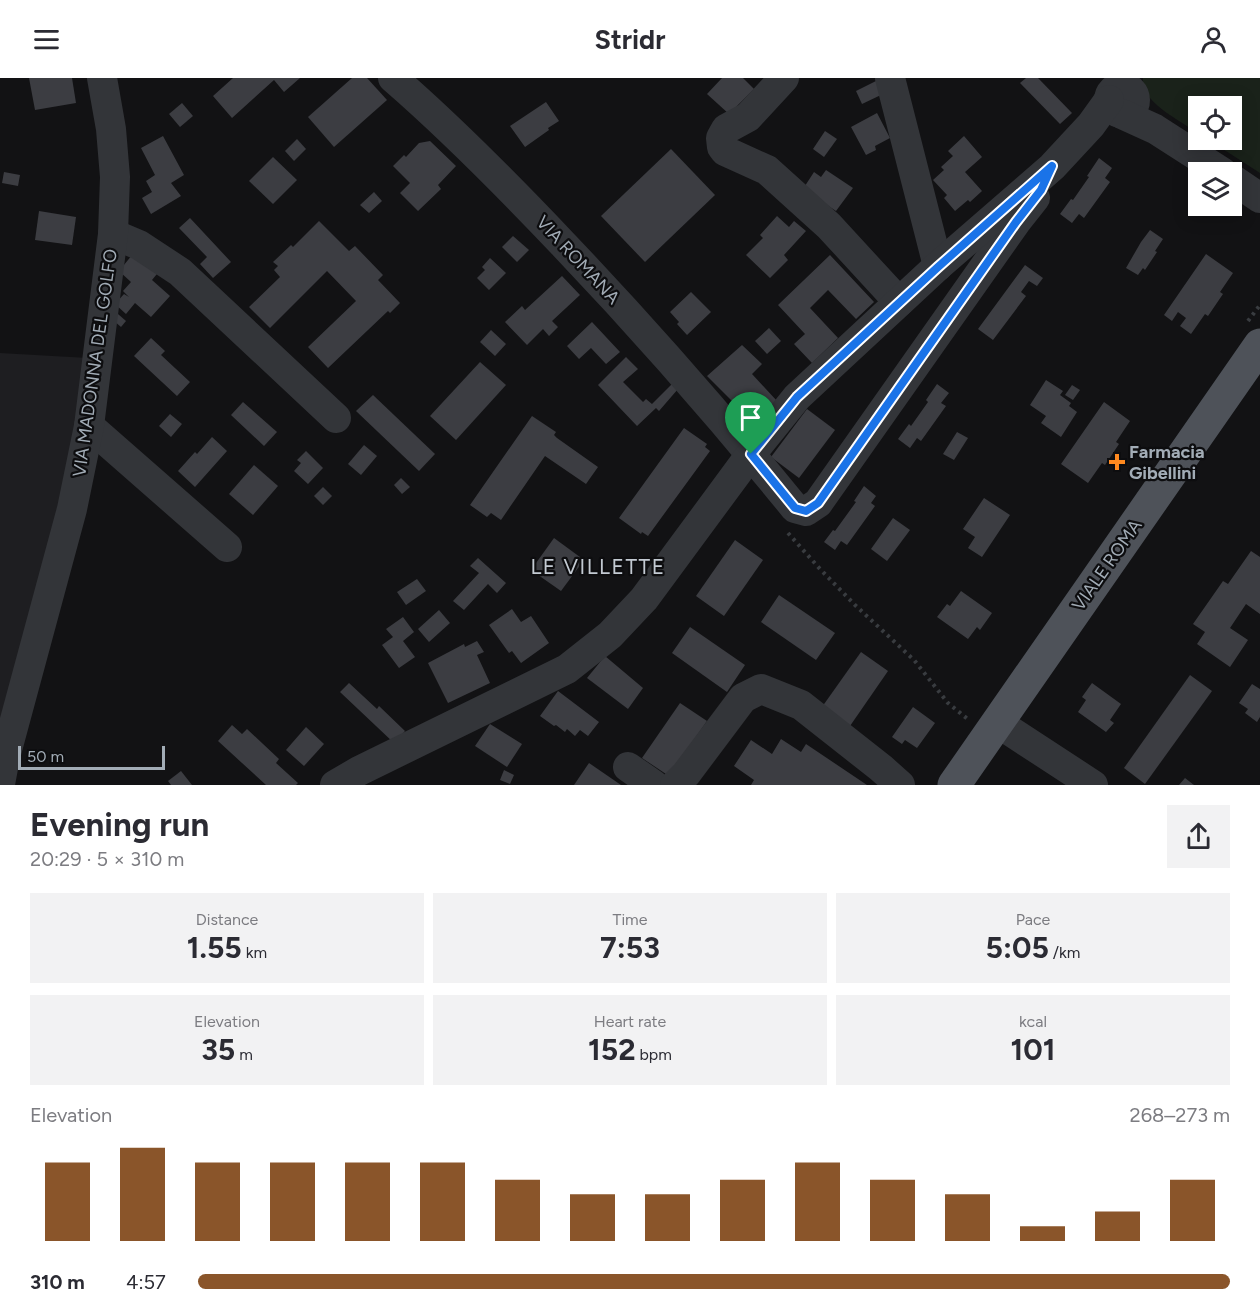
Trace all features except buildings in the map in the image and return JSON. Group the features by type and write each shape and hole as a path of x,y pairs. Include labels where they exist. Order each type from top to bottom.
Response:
{"main road":[{"name":"VIALE ROMA","path":"954,785 984,722 1260,345"}],"street":[{"name":"VIA MADONNA DEL GOLFO","path":"0,784 5,757 72,509 89,426 113,234 115,177 113,148 102,78"},
{"name":"VIA ROMANA","path":"393,78 429,109 503,181 606,288 751,454 795,508 806,511 818,503 1041,190 1052,166"},
{"path":"784,78 748,117 726,129 721,138 722,147 725,151 767,170 829,226 899,302"},
{"path":"890,78 938,267"},
{"path":"335,785 567,669 610,635 644,599 751,454 797,397 899,302 1052,166 1120,99 1155,129 1206,162"},
{"path":"1242,186 1260,198"},
{"path":"113,234 139,245 180,272 336,418"},
{"path":"89,426 226,547"},
{"path":"675,785 686,774 743,698 761,689 801,705 900,785"},
{"path":"984,722 1093,785"},
{"path":"628,767 654,785"}],"path":[{"path":"782,526 855,605 914,660 948,703 984,722"}],"shaded area":[{"path":"1143,78 1260,78 1260,173 1224,150 1242,150 1242,96 1188,96 1188,127 1154,102 1143,86"},
{"path":"0,353 88,358 80,420 0,746"}],"place":[{"name":"Farmacia Gibellini","path":"1117,462"}],"district":[{"name":"LE VILLETTE","path":"598,566"}],"route":[{"path":"1052,166 1041,190 818,503 806,511 795,508 751,454 797,397 1052,166"}]}
